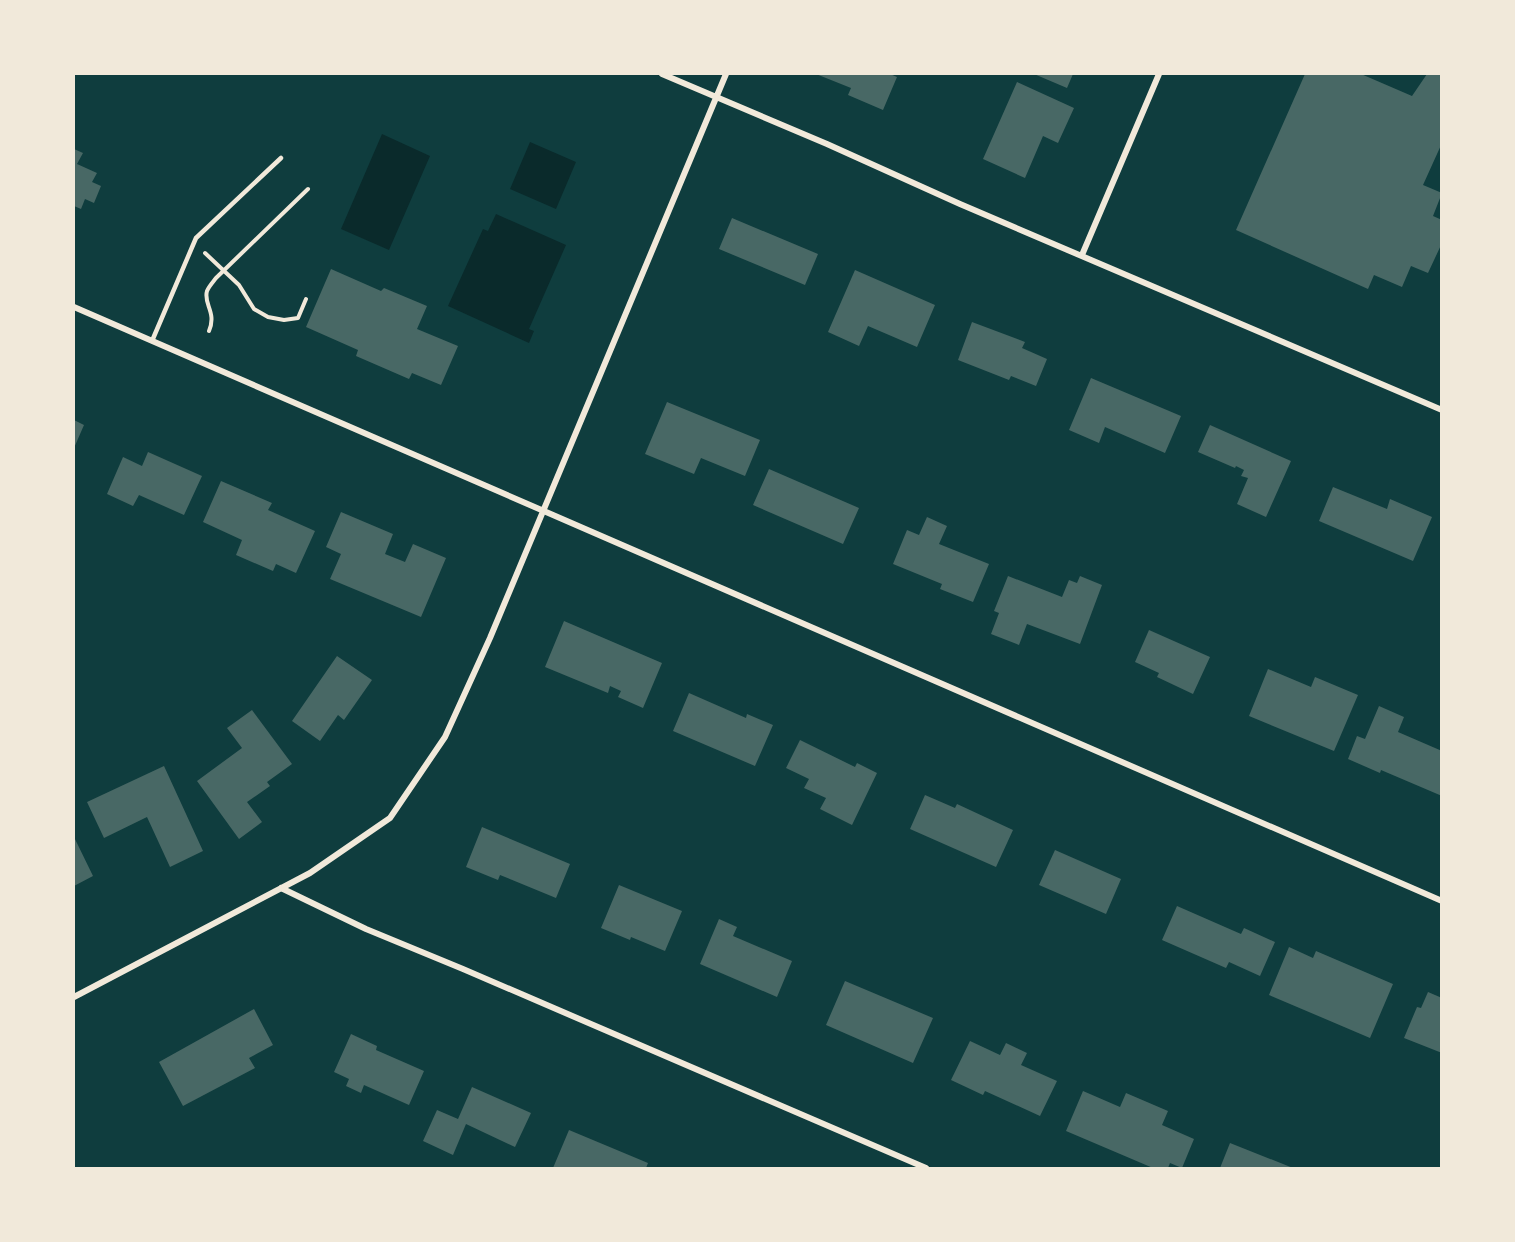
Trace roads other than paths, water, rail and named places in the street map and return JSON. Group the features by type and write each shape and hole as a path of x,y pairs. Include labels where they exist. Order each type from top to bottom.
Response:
{"street":[{"path":"662,74 1442,410"},
{"path":"74,997 310,873 390,818 445,737 543,511 726,74"},
{"path":"1082,255 1159,74"},
{"path":"74,307 1442,901"},
{"path":"281,888 366,929 926,1168"}],"lane":[{"path":"152,341 196,238 281,158"}],"water":[{"path":"382,134 430,156 389,250 341,229"},
{"path":"530,142 576,162 556,209 510,189"},
{"path":"496,214 566,245 529,329 534,331 529,343 448,306 483,229 488,231"}]}
